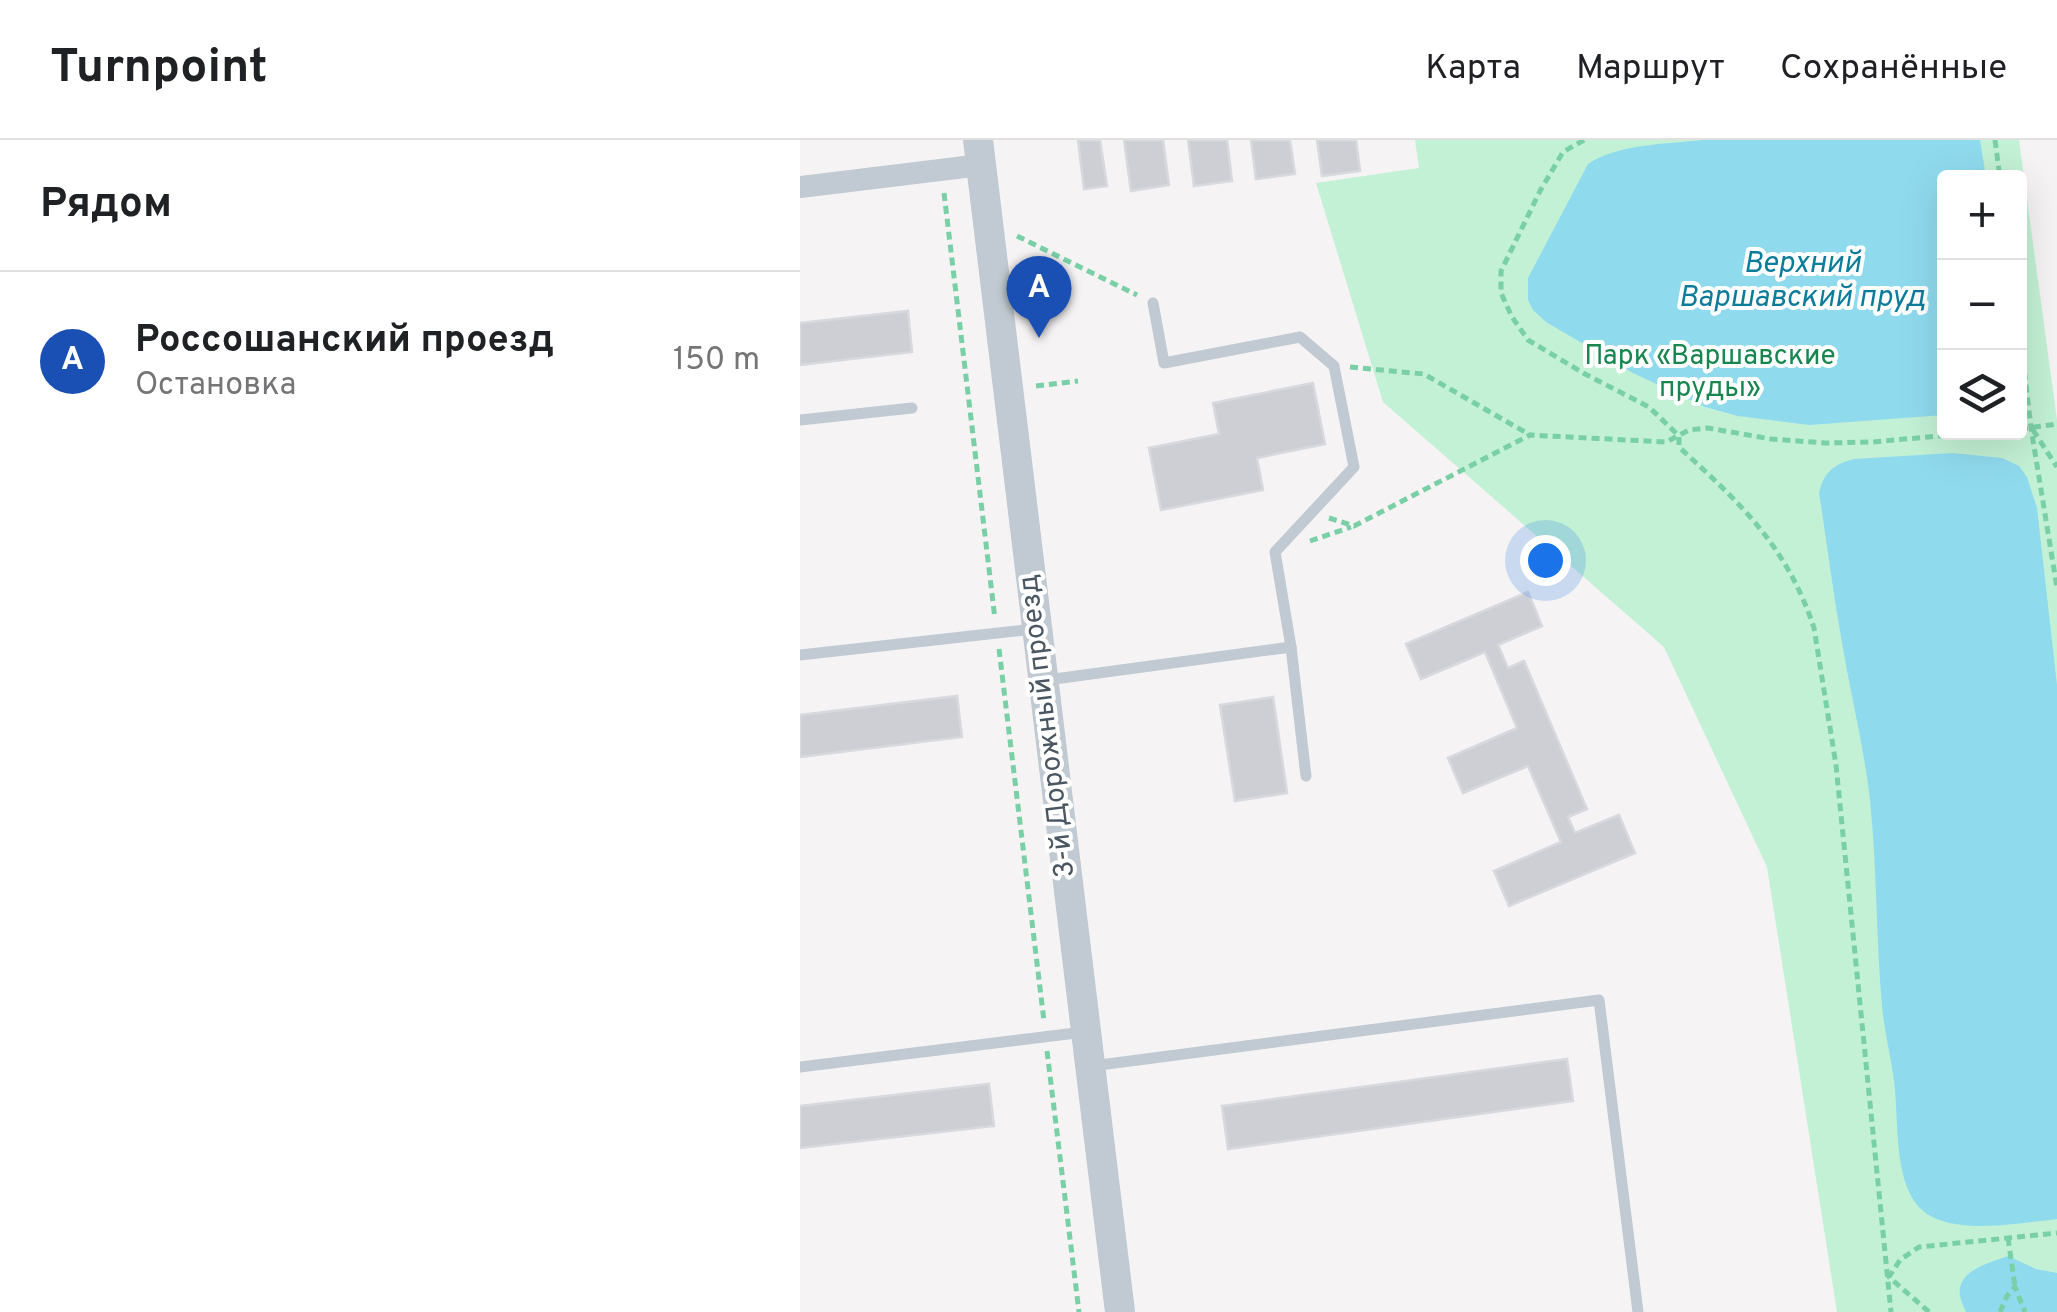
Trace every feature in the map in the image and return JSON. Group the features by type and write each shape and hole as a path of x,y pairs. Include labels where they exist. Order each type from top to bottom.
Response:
{"street":[{"path":"800,187 942,169 979,152"},
{"name":"3-й Дорожный проезд","path":"979,152 1120,1312"}],"lane":[{"path":"1153,303 1164,363 1300,337 1334,366 1354,467 1275,552 1306,776"},
{"path":"800,420 912,408"},
{"path":"800,656 1036,629"},
{"path":"1042,681 1290,647"},
{"path":"1090,1066 1599,1000 1638,1312"},
{"path":"800,1067 1086,1032"}],"path":[{"path":"1584,140 1563,152 1540,191 1501,271 1501,294 1528,340 1648,407 1679,436 1679,447 1770,538 1796,584 1814,628 1836,766 1892,1312"},
{"path":"1995,140 1999,170"},
{"path":"942,169 1078,1312"},
{"path":"988,222 1128,290"},
{"path":"2022,350 2057,588"},
{"path":"1334,366 1424,374 1530,435 1666,442 1689,430 1708,428 1825,443 1937,436"},
{"path":"2027,428 2057,424"},
{"path":"2032,428 2057,467"},
{"path":"1312,512 1354,526 1530,435"},
{"path":"1890,1276 1900,1260 1919,1248 2057,1233"},
{"path":"2008,1238 2015,1288 2025,1312"},
{"path":"1890,1276 1929,1312"},
{"path":"2000,1312 2015,1288"}],"green space":[{"name":"Парк «Варшавские пруды»","path":"1415,140 2019,140 2023,170 1937,170 1937,440 2027,440 2027,199 2057,420 2057,1312 1837,1312 1767,867 1664,647 1383,402 1316,183 1419,168"}],"water":[{"name":"Верхний Варшавский пруд","path":"1702,140 1980,140 1985,170 1937,170 1937,416 1809,425 1738,416 1705,407 1633,373 1546,322 1533,310 1528,300 1528,278 1588,164 1613,152"},
{"path":"1953,453 2002,458 2019,466 2027,477 2037,508 2057,685 2057,1219 2004,1225 1964,1225 1930,1216 1918,1206 1904,1179 1882,1006 1870,800 1819,493 1827,474 1847,461"},
{"path":"2008,1256 2036,1269 2057,1273 2057,1312 1966,1312 1960,1296 1963,1280 1976,1269"}],"building":[{"path":"1078,140 1100,140 1107,186 1084,189"},
{"path":"1124,140 1163,140 1169,185 1131,191"},
{"path":"1188,140 1227,140 1232,181 1194,186"},
{"path":"1251,140 1290,140 1295,174 1256,179"},
{"path":"1317,140 1356,140 1360,171 1322,176"},
{"path":"908,311 912,352 800,365 800,323"},
{"path":"1313,383 1325,444 1257,458 1263,490 1161,510 1149,448 1219,434 1213,403"},
{"path":"1528,592 1542,626 1498,645 1508,668 1524,661 1587,809 1568,817 1575,833 1619,815 1635,853 1509,906 1494,871 1561,842 1528,766 1463,793 1448,758 1517,728 1485,652 1421,679 1406,644"},
{"path":"957,696 962,737 800,757 800,715"},
{"path":"1273,697 1287,793 1235,801 1220,705"},
{"path":"1567,1059 1573,1101 1228,1149 1222,1106"},
{"path":"989,1084 994,1126 800,1148 800,1106"}],"place":[{"name":"Россошанский проезд","path":"1039,338"}]}
